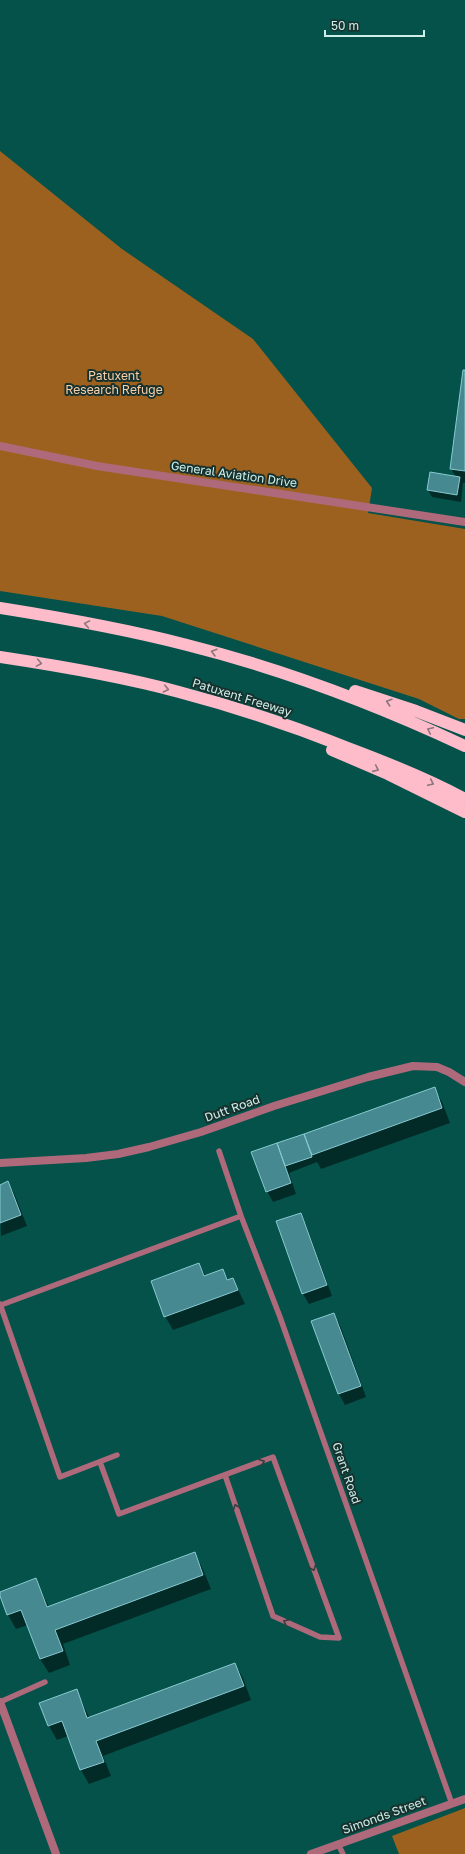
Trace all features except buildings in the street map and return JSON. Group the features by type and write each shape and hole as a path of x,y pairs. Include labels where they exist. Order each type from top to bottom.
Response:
{"highway":[{"path":"0,608 117,629 187,645 334,684 416,710 465,730"},
{"name":"Patuxent Freeway","path":"0,657 110,676 178,691 238,709 313,734 392,765 465,799"},
{"path":"251,663 375,707 411,721 465,746"},
{"path":"238,709 388,774 465,812"}],"street":[{"name":"General Aviation Drive","path":"0,446 97,466 465,522"},
{"name":"Dutt Road","path":"0,1163 86,1158 118,1154 149,1147 200,1132 274,1106 368,1077 413,1066 437,1067 450,1072 465,1082"},
{"path":"0,1702 56,1854"},
{"name":"Simonds Street","path":"311,1854 465,1799"}],"lane":[{"name":"Grant Road","path":"218,1151 240,1216 285,1331 452,1804"},
{"path":"117,1456 60,1476 0,1305 240,1216"},
{"path":"100,1462 119,1514 273,1457 339,1638 320,1637 273,1616 225,1475"},
{"path":"0,1702 45,1682"},
{"path":"338,1844 343,1854"}],"green space":[{"name":"Patuxent Research Refuge","path":"0,151 122,249 253,339 372,488 368,513 465,529 465,719 459,719 419,699 162,616 0,591"},
{"path":"465,1808 465,1854 399,1854 392,1836"}]}
